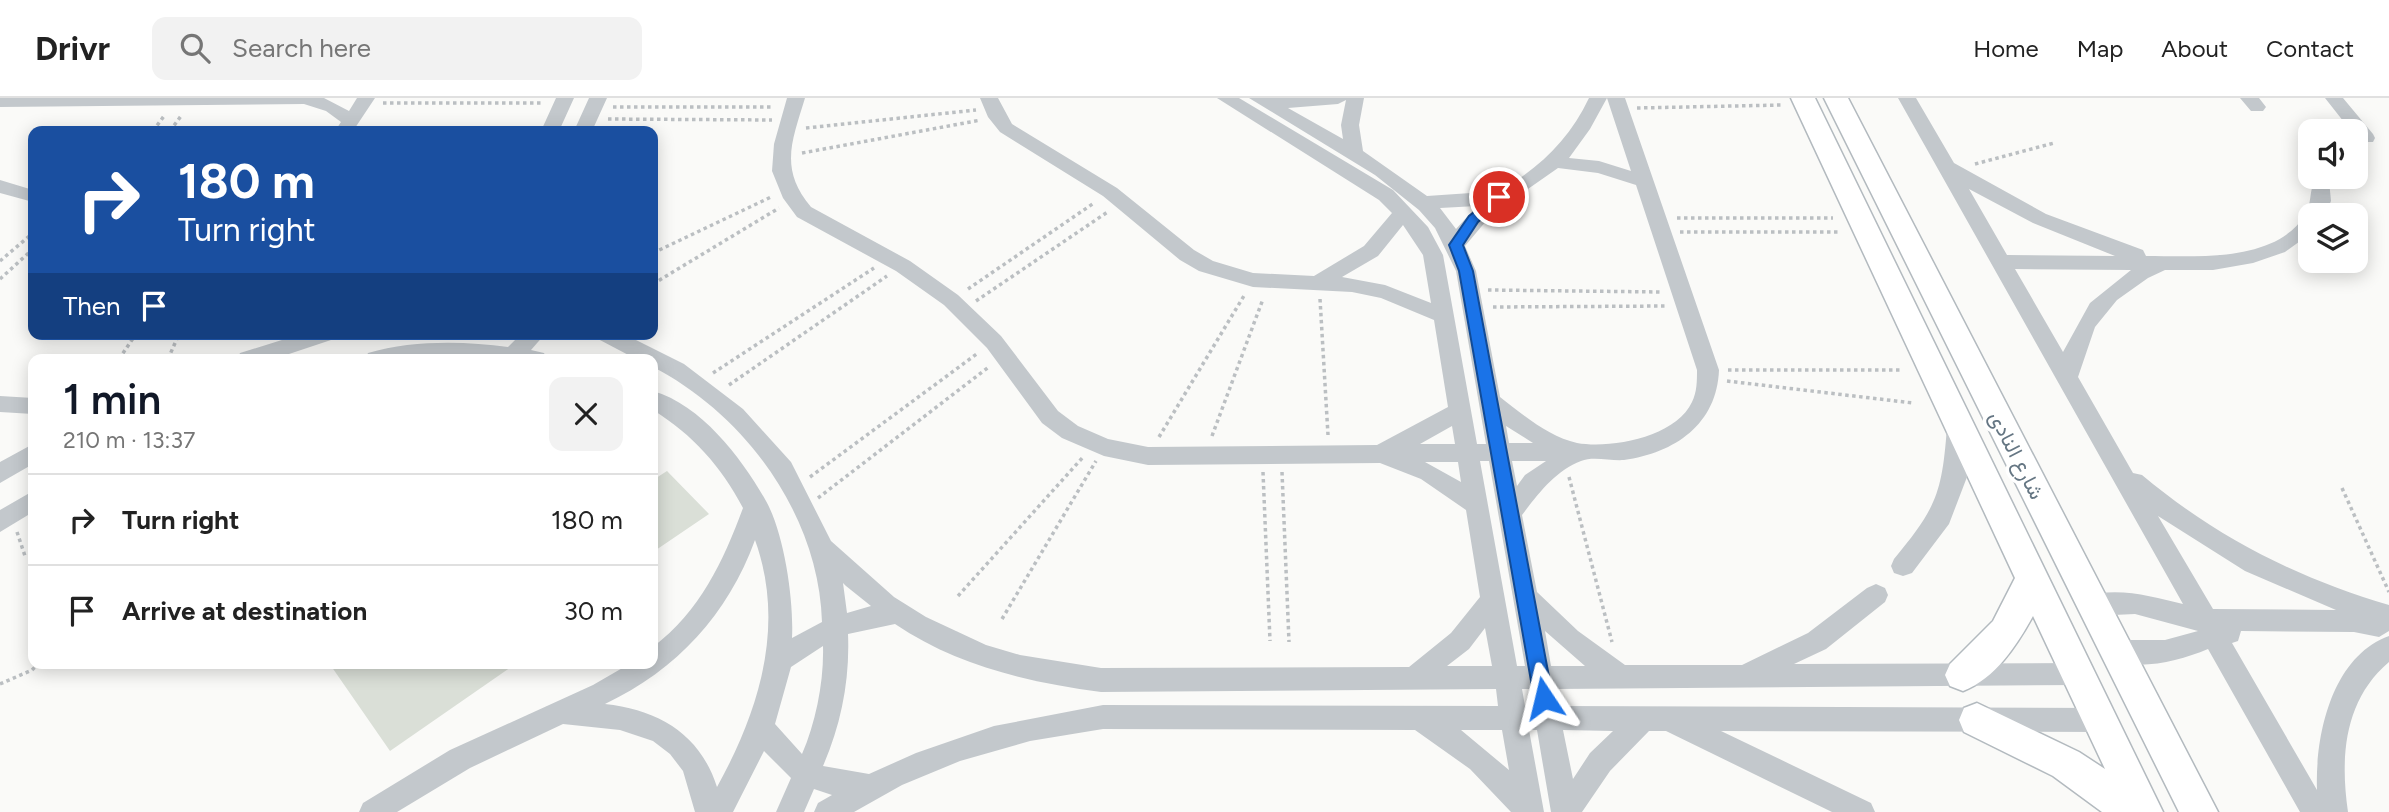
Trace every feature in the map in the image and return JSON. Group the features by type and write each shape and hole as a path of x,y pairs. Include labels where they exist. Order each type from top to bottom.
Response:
{"street":[{"path":"0,101 306,98 332,107 348,126 364,101"},
{"path":"1226,98 1414,207 1456,245 1471,299 1565,812"},
{"path":"1262,101 1338,98"},
{"path":"1355,98 1350,125 1355,156"},
{"path":"1456,245 1474,219 1499,197 1529,181 1553,162 1579,133 1598,98"},
{"name":"شارع النادى","path":"1836,98 2115,652 2199,812"},
{"path":"1907,98 2315,812"},
{"path":"2334,98 2351,119"},
{"path":"552,126 564,101"},
{"path":"1262,101 1403,186 1433,255 1446,317 1530,812"},
{"name":"شارع النادى","path":"1793,102 1880,256 1958,427 2144,812"},
{"path":"791,114 779,157 789,195 804,212 896,262 957,305 999,348 1050,417 1099,446 1148,456 1499,452 1571,455 1623,451 1668,439 1699,413 1706,397 1709,374 1618,103"},
{"path":"993,108 1019,138 1116,196 1187,255 1217,270 1261,280 1319,282 1385,292 1446,317"},
{"path":"1553,162 1600,167 1644,181"},
{"path":"1949,168 1997,198 2048,223 2163,262"},
{"path":"0,186 28,194"},
{"path":"1319,282 1371,251 1414,207 1499,197"},
{"path":"2001,262 2213,263 2266,253 2287,243 2298,233"},
{"path":"1880,256 1900,261 1915,254"},
{"path":"2067,377 2076,339 2096,307 2125,282 2163,262"},
{"path":"1898,293 1905,285 1911,284 1934,291"},
{"path":"263,354 306,340"},
{"path":"411,340 421,352"},
{"path":"408,354 514,354 529,340"},
{"path":"619,340 648,354"},
{"path":"658,359 705,390 744,425 800,498 824,549 837,597 839,624 833,696 808,774 790,812"},
{"path":"1489,400 1527,431 1571,455"},
{"path":"658,403 697,430 730,464 756,505 772,550 780,601 778,662 761,727 718,812"},
{"path":"0,404 28,406"},
{"path":"1373,454 1421,434 1462,410"},
{"path":"1903,566 1937,524 1955,477 1958,427"},
{"path":"1373,454 1429,473 1478,506"},
{"path":"1510,513 1533,482 1571,455"},
{"path":"0,474 28,456"},
{"path":"2119,469 2176,517 2245,560 2322,595 2385,629"},
{"path":"0,522 28,503"},
{"path":"658,658 697,622 724,586 739,559 756,505"},
{"path":"824,549 869,593 895,613 956,646 990,659 1063,676 1101,680 2079,674"},
{"path":"1963,675 1988,654 2008,630 2023,604 2032,577"},
{"path":"1741,676 1816,641 1876,595"},
{"path":"1525,596 1569,639 1621,677"},
{"path":"1414,678 1460,641 1494,598"},
{"path":"2092,605 2135,603 2209,627 2365,631 2385,629"},
{"path":"778,662 808,639 839,624 868,616 895,613"},
{"path":"2115,652 2161,652 2198,642 2209,627"},
{"path":"2333,812 2329,758 2334,727 2344,699 2385,629"},
{"path":"373,812 460,759 562,714 621,685 644,669"},
{"path":"562,714 608,714 636,719 661,730 682,747 697,768 707,793 709,812"},
{"path":"828,812 868,787 958,748 1024,729 1103,718 2101,720"},
{"path":"1419,718 1450,736 1479,759 1508,785 1530,812"},
{"path":"1565,812 1600,762 1656,719"},
{"path":"1656,719 1861,812"},
{"path":"1977,720 2066,764 2133,812"},
{"path":"761,727 780,755 808,774 838,784 868,787"}],"path":[{"path":"461,103 464,98"},
{"path":"364,101 564,101"},
{"path":"1618,103 1793,102"},
{"path":"591,114 791,114 993,108"},
{"path":"779,157 993,108"},
{"path":"591,114 791,114"},
{"path":"1949,168 2054,143"},
{"path":"658,251 789,195"},
{"path":"658,281 789,195"},
{"path":"957,305 1116,196"},
{"path":"957,305 1116,196"},
{"path":"1659,225 1833,218"},
{"path":"1659,225 1839,232"},
{"path":"0,261 28,237"},
{"path":"0,279 28,254"},
{"path":"705,390 896,262"},
{"path":"705,390 896,262"},
{"path":"1205,456 1261,280"},
{"path":"1148,456 1261,280"},
{"path":"1319,282 1330,454"},
{"path":"1471,299 1684,299"},
{"path":"1471,299 1684,299"},
{"path":"800,498 999,348"},
{"path":"800,498 999,348"},
{"path":"1709,374 1901,370"},
{"path":"1709,374 1913,403"},
{"path":"958,596 1099,446"},
{"path":"1002,619 1099,446"},
{"path":"1270,641 1271,455"},
{"path":"1271,455 1289,642"},
{"path":"1571,455 1621,677"},
{"path":"2342,488 2389,592"},
{"path":"0,684 33,669"}],"shaded area":[{"path":"667,471 709,514 658,549 658,477"},
{"path":"333,669 508,669 390,751"}],"route":[{"path":"1499,197 1474,219 1456,245 1466,271 1544,698"}]}
